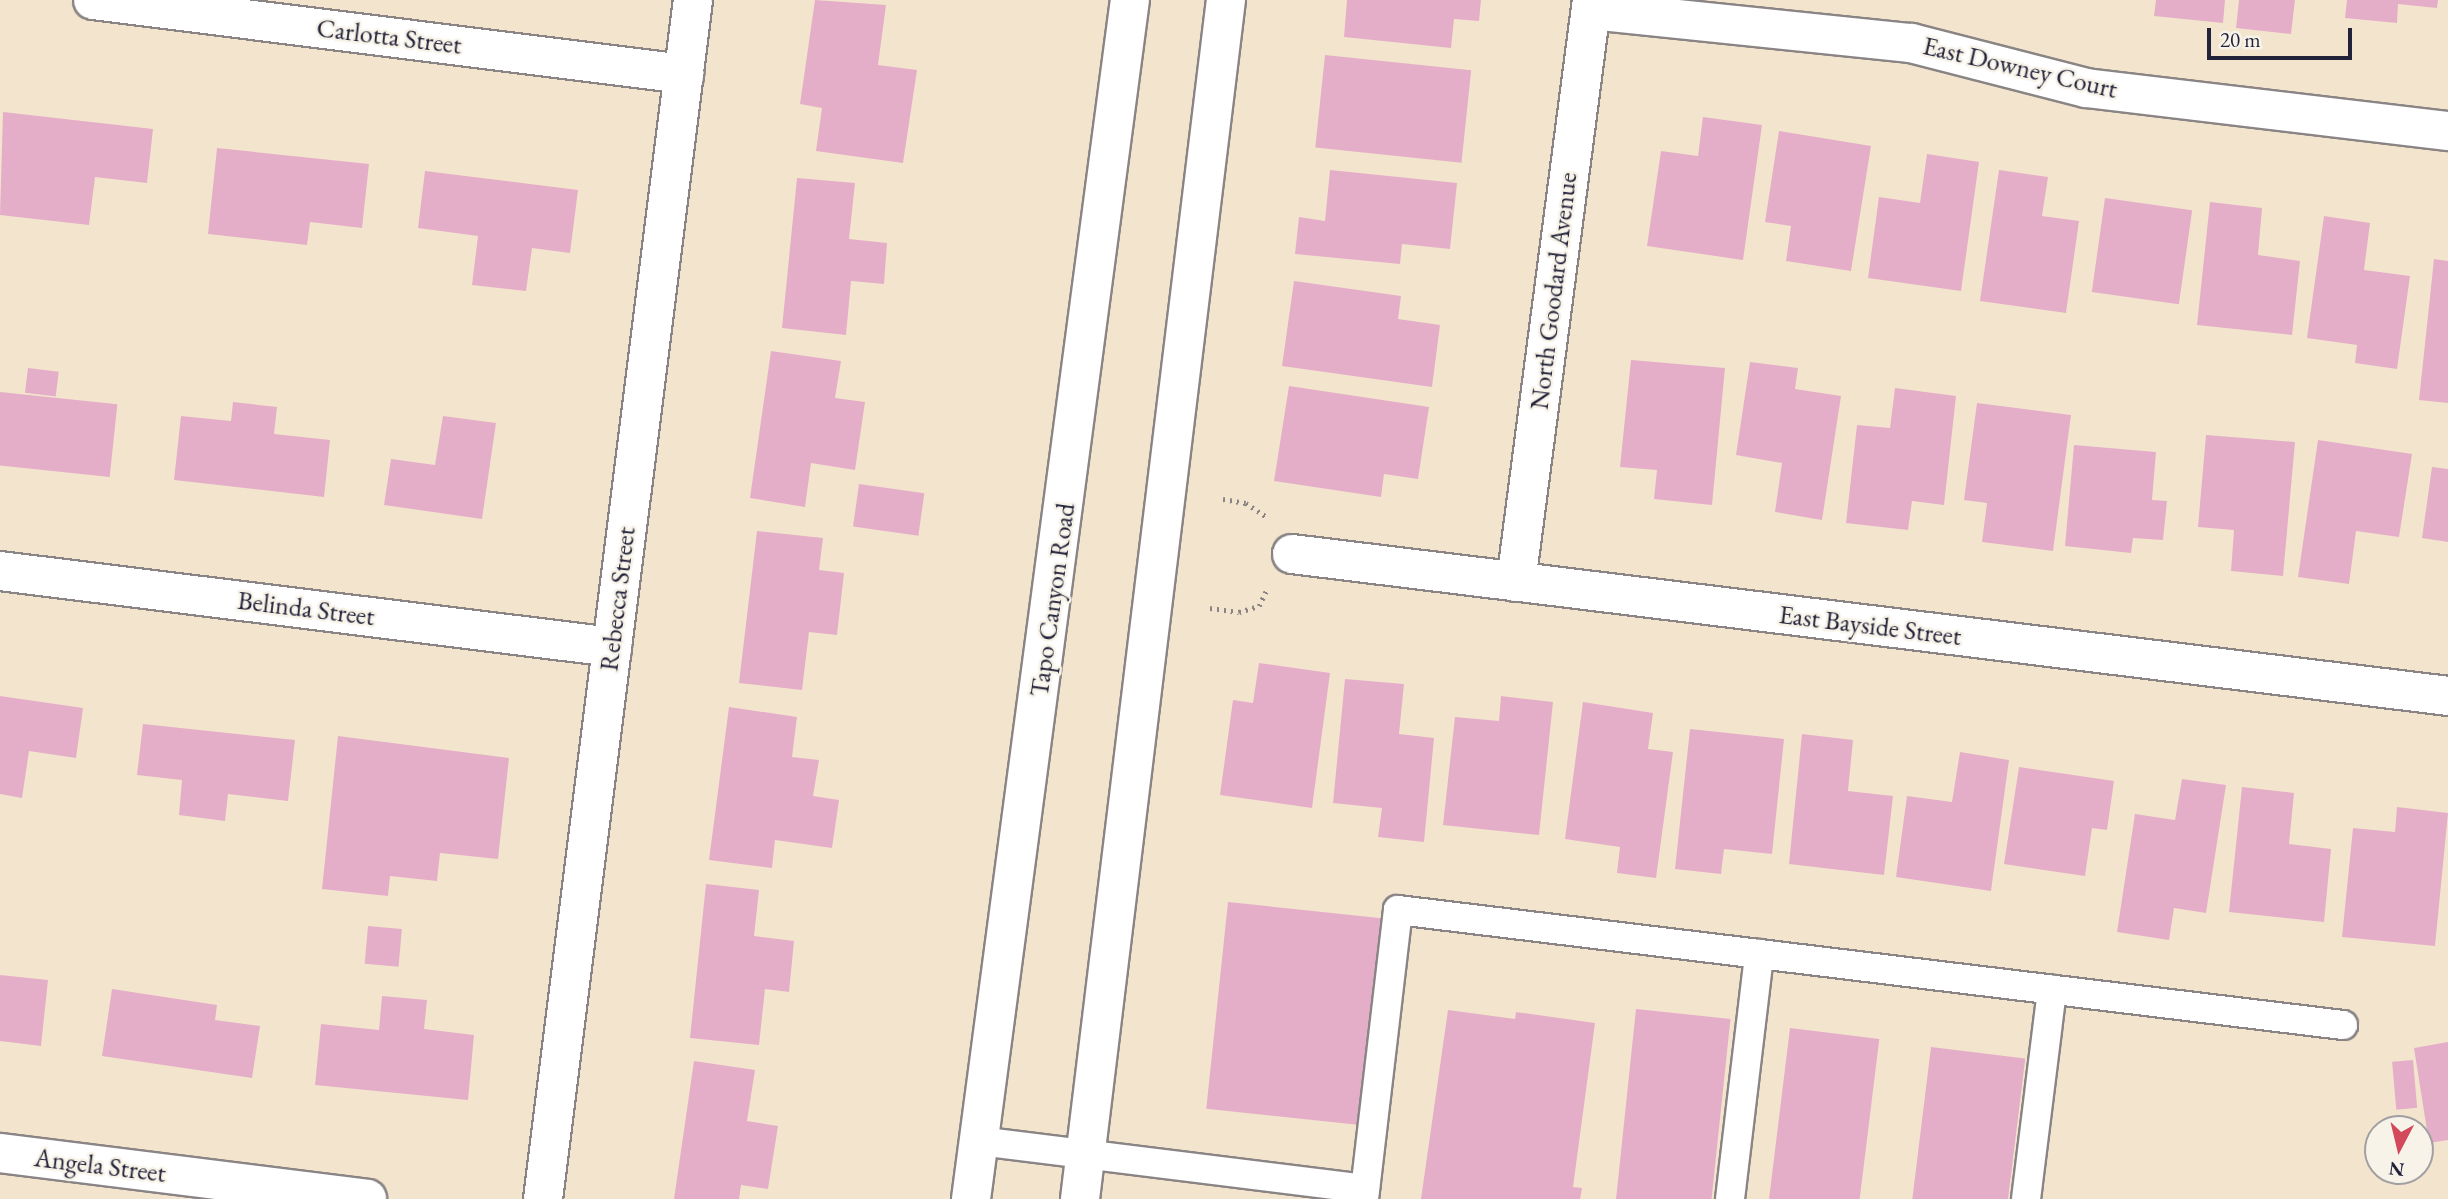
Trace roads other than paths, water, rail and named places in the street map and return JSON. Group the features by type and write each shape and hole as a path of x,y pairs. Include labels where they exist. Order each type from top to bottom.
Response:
{"street":[{"name":"Carlotta Street","path":"93,0 684,74"},
{"name":"Rebecca Street","path":"543,1199 693,0"},
{"name":"Tapo Canyon Road","path":"971,1199 1130,0"},
{"path":"1080,1199 1226,0"},
{"name":"East Downey Court","path":"1591,5 1911,43 2086,88 2448,131"},
{"name":"North Goodard Avenue","path":"1516,582 1591,5"},
{"name":"East Bayside Street","path":"1292,554 2448,696"},
{"name":"Belinda Street","path":"0,571 612,647"},
{"name":"Angela Street","path":"0,1153 367,1199"}],"lane":[{"path":"979,1141 1365,1194 1398,910 2343,1026"},
{"path":"1730,1199 1759,954"},
{"path":"2026,1199 2052,990"}]}
